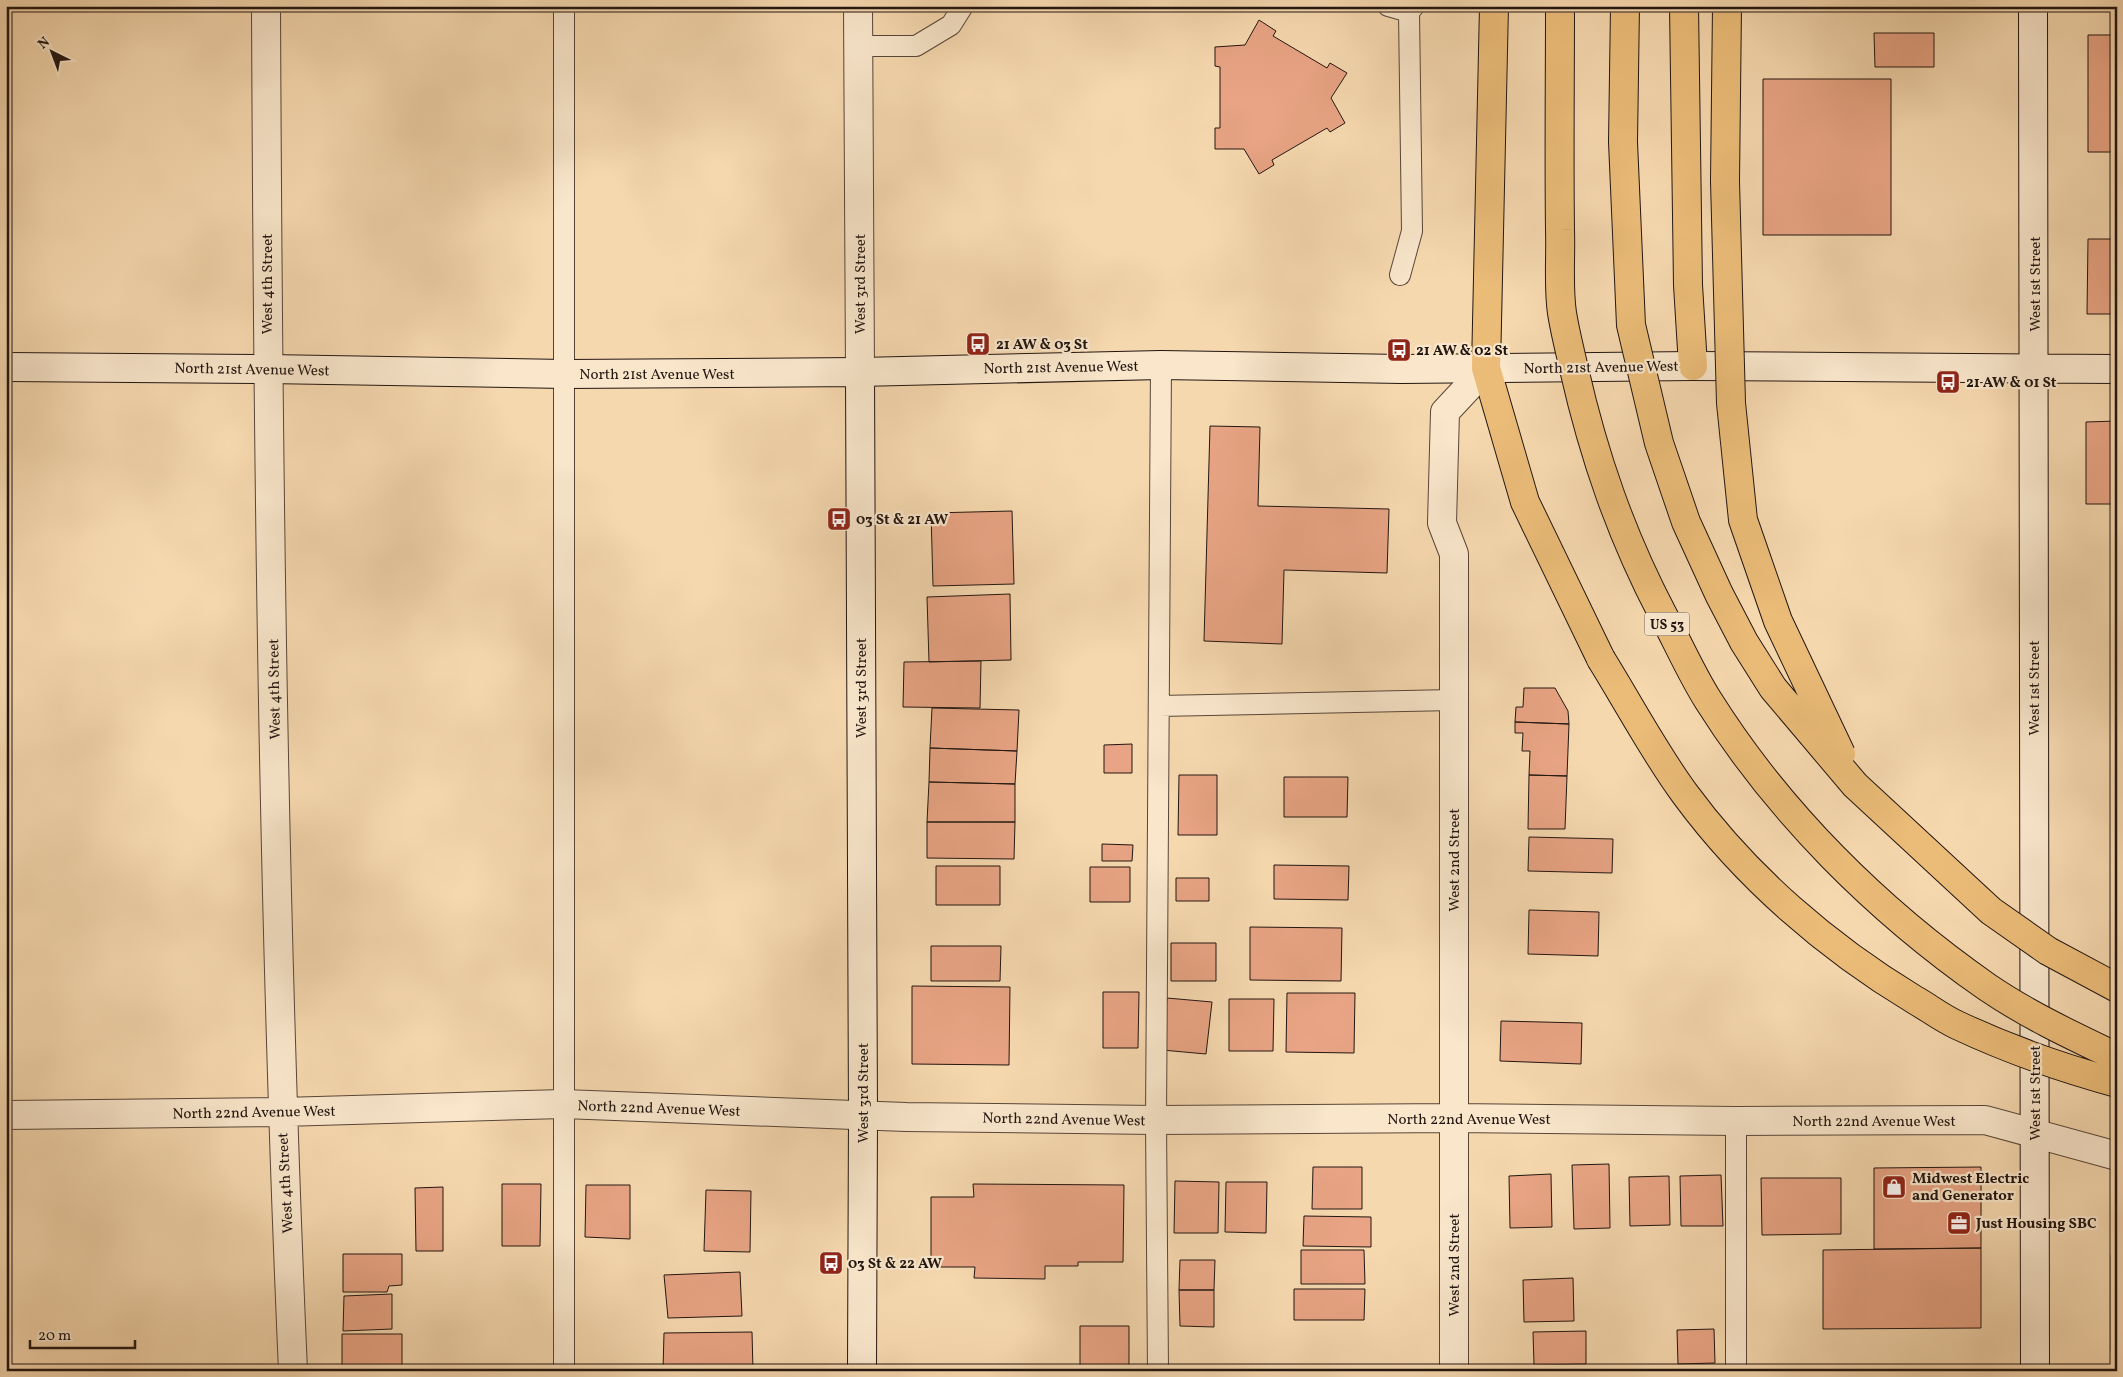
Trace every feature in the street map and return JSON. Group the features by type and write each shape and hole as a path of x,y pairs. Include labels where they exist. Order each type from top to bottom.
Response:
{"highway":[{"path":"1494,6 1486,368 1525,502 1601,659 1684,793 1729,850 1785,904 1842,952 1895,988 1956,1024 2058,1066 2117,1083"},
{"name":"US 53","path":"1560,6 1559,188 1562,312 1585,416 1610,500 1645,581 1706,698 1775,793 1821,846 1870,892 1922,937 1988,988 2062,1031 2117,1056"},
{"path":"1625,6 1623,142 1631,325 1659,443 1686,522 1744,642 1773,688 1855,785 1991,911 2048,951 2117,988"},
{"path":"1684,6 1688,285 1693,366"},
{"path":"1727,6 1725,182 1731,403 1743,520 1778,621 1855,785"}],"street":[{"name":"West 4th Street","path":"266,6 267,368 282,1112 294,1371"},
{"name":"West 3rd Street","path":"858,6 863,1116 862,1371"},
{"name":"West 1st Street","path":"2033,6 2035,1371"},
{"name":"North 21st Avenue West","path":"6,367 267,368 565,374 860,372 1161,365 1486,368 1693,366 2117,369"},
{"name":"West 2nd Street","path":"1454,1371 1454,554 1442,523 1445,412 1486,368"},
{"name":"North 22nd Avenue West","path":"6,1115 282,1112 563,1104 863,1116 1156,1120 1453,1118 1736,1121 1985,1120 2117,1156"}],"lane":[{"path":"564,6 564,1371"},
{"path":"858,46 916,46 951,25 963,6"},
{"path":"1388,6 1412,9 1412,230 1400,275"},
{"path":"1158,1371 1156,1120 1161,365"},
{"path":"1158,706 1454,700"},
{"path":"1736,1121 1736,1371"}],"building":[{"path":"1259,20 1276,31 1273,36 1327,68 1330,63 1347,73 1331,98 1345,123 1330,132 1327,128 1272,160 1274,165 1259,174 1244,149 1215,149 1215,128 1220,128 1220,67 1215,66 1215,47 1245,45"},
{"path":"1874,33 1934,33 1934,67 1875,67"},
{"path":"2088,35 2117,35 2117,152 2088,152"},
{"path":"1763,79 1891,79 1891,235 1763,235"},
{"path":"2088,239 2117,239 2117,314 2087,314"},
{"path":"2117,421 2117,504 2086,504 2086,422"},
{"path":"1210,426 1260,427 1258,506 1389,509 1387,573 1284,570 1282,644 1204,641"},
{"path":"1012,511 1014,584 933,586 931,513"},
{"path":"1010,594 1011,660 929,662 927,597"},
{"path":"981,661 980,708 903,707 904,662"},
{"path":"1524,688 1555,688 1568,711 1569,724 1515,722 1516,707 1523,707"},
{"path":"932,708 1019,710 1017,751 930,748"},
{"path":"1515,722 1569,724 1567,776 1529,775 1530,751 1522,751 1523,733 1515,733"},
{"path":"1132,744 1132,773 1104,773 1104,745"},
{"path":"930,748 1017,751 1015,784 929,782"},
{"path":"1179,775 1217,775 1217,835 1178,835"},
{"path":"1529,775 1567,776 1565,829 1528,829"},
{"path":"1284,777 1348,777 1347,817 1284,817"},
{"path":"929,782 1015,784 1015,822 927,822"},
{"path":"927,822 1015,822 1014,859 927,858"},
{"path":"1529,837 1613,839 1612,873 1528,871"},
{"path":"1102,844 1133,845 1132,861 1102,861"},
{"path":"1274,865 1349,866 1348,900 1274,899"},
{"path":"936,866 1000,866 1000,905 936,905"},
{"path":"1090,867 1130,867 1130,902 1090,902"},
{"path":"1176,878 1209,878 1209,901 1176,901"},
{"path":"1529,910 1599,912 1598,956 1528,954"},
{"path":"1250,927 1342,928 1341,981 1250,980"},
{"path":"1171,943 1216,943 1216,981 1171,981"},
{"path":"931,946 1001,946 1000,981 931,981"},
{"path":"912,986 1010,987 1009,1065 912,1064"},
{"path":"1103,992 1139,992 1138,1048 1103,1048"},
{"path":"1287,993 1355,993 1354,1053 1286,1052"},
{"path":"1167,998 1212,1002 1206,1054 1162,1050"},
{"path":"1229,999 1274,999 1273,1051 1229,1051"},
{"path":"1501,1021 1582,1023 1581,1064 1500,1061"},
{"path":"1609,1164 1610,1228 1574,1229 1572,1165"},
{"path":"1313,1167 1362,1167 1362,1209 1312,1209"},
{"path":"1981,1167 1981,1248 1874,1249 1874,1168"},
{"path":"1551,1174 1552,1227 1510,1228 1509,1176"},
{"path":"1721,1175 1723,1226 1681,1226 1680,1176"},
{"path":"1669,1176 1670,1225 1630,1226 1629,1177"},
{"path":"1761,1178 1841,1178 1841,1234 1762,1235"},
{"path":"1175,1181 1219,1182 1218,1233 1174,1233"},
{"path":"1226,1182 1267,1182 1266,1233 1225,1232"},
{"path":"502,1184 541,1184 540,1246 502,1246"},
{"path":"973,1184 1124,1185 1123,1262 1078,1262 1078,1266 1045,1266 1045,1279 974,1278 975,1267 931,1267 931,1197 974,1197"},
{"path":"586,1185 630,1185 630,1239 585,1237"},
{"path":"443,1187 443,1251 416,1251 415,1188"},
{"path":"706,1190 751,1191 750,1252 704,1251"},
{"path":"1304,1216 1371,1217 1371,1247 1303,1246"},
{"path":"1981,1248 1981,1328 1823,1329 1823,1250"},
{"path":"1301,1250 1364,1250 1365,1284 1301,1284"},
{"path":"343,1254 402,1254 402,1285 389,1286 387,1292 343,1292"},
{"path":"2111,1255 2117,1255 2117,1351 2111,1351"},
{"path":"1180,1260 1215,1260 1214,1290 1179,1290"},
{"path":"740,1272 742,1316 668,1318 664,1275"},
{"path":"1573,1278 1574,1321 1524,1322 1523,1280"},
{"path":"1294,1289 1365,1289 1364,1320 1294,1320"},
{"path":"1179,1290 1214,1290 1214,1327 1180,1326"},
{"path":"392,1294 392,1329 343,1331 344,1296"},
{"path":"1080,1326 1129,1326 1129,1366 1080,1366"},
{"path":"1714,1329 1715,1363 1678,1364 1677,1330"},
{"path":"1586,1331 1586,1364 1534,1365 1533,1332"},
{"path":"752,1332 753,1371 663,1370 664,1333"},
{"path":"342,1334 402,1334 402,1371 342,1371"},
{"path":"1302,1367 1364,1368 1364,1371 1302,1371"},
{"path":"1182,1368 1233,1368 1233,1371 1182,1371"},
{"path":"2086,1368 2117,1368 2117,1371 2086,1371"}],"place":[{"name":"21 AW & 03 St","path":"978,344"},
{"name":"21 AW & 02 St","path":"1399,350"},
{"name":"21 AW & 01 St","path":"1948,382"},
{"name":"03 St & 21 AW","path":"839,519"},
{"name":"Midwest Electric and Generator","path":"1894,1187"},
{"name":"Just Housing SBC","path":"1959,1223"},
{"name":"03 St & 22 AW","path":"831,1263"}]}
